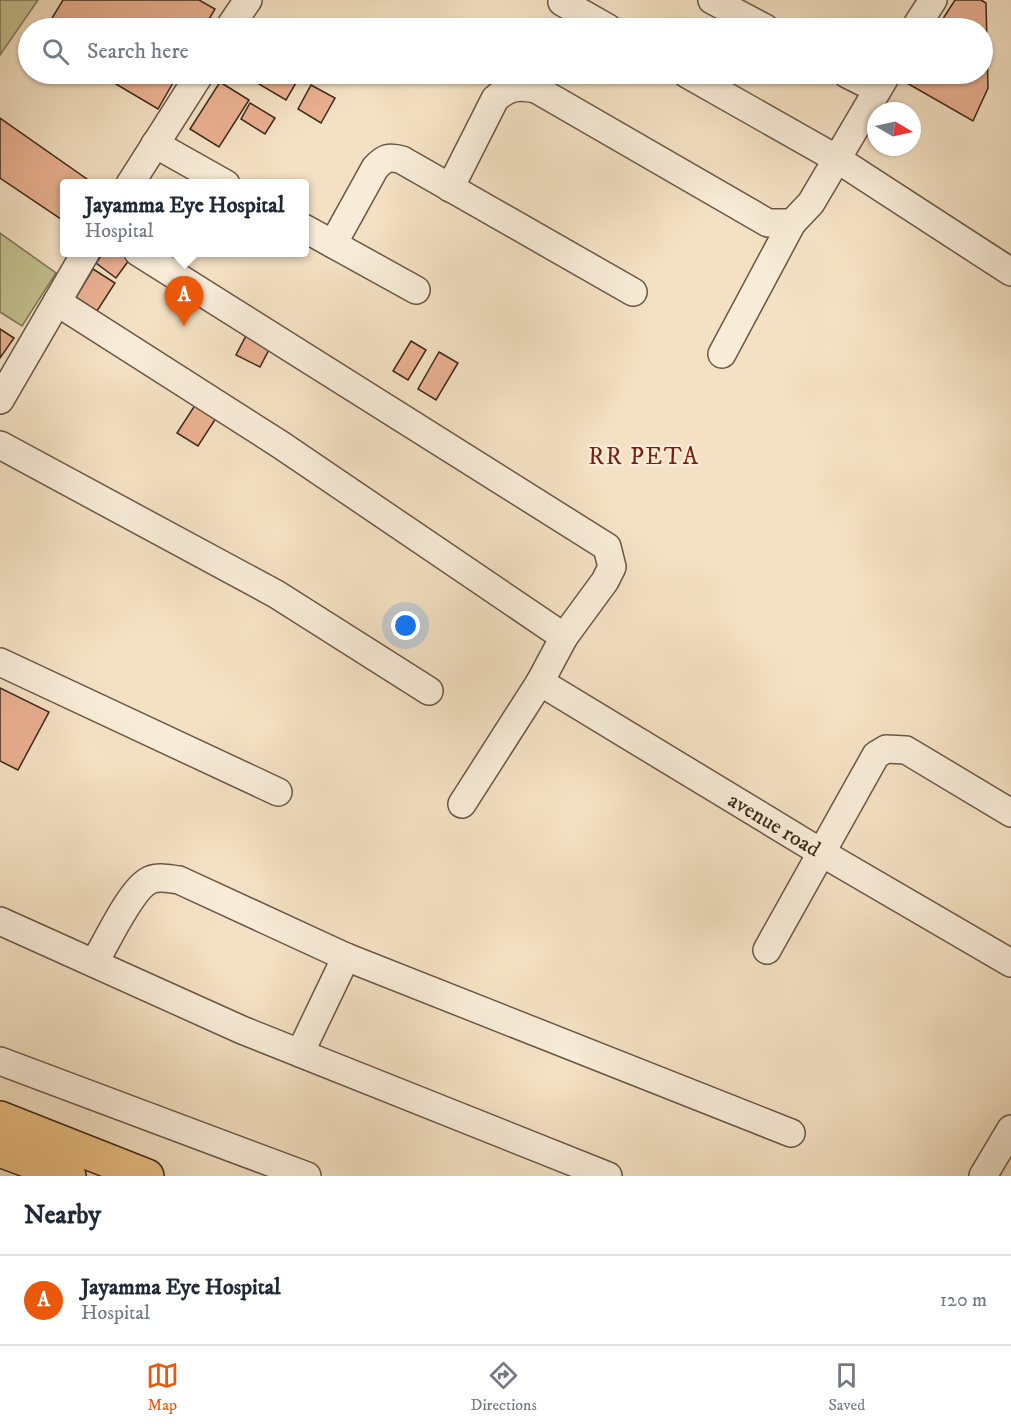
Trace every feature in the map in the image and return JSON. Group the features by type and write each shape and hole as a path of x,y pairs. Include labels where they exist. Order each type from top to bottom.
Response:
{"main road":[{"path":"0,1118 147,1176"},
{"path":"0,1150 69,1176"}],"street":[{"path":"236,18 248,0"},
{"path":"712,0 746,18"},
{"path":"921,18 933,0"},
{"path":"562,2 591,18"},
{"path":"133,179 194,84"},
{"path":"705,84 837,159 1011,272"},
{"path":"722,354 792,223 803,215 811,203 881,84"},
{"path":"450,188 495,99 505,90 525,87 536,89 768,223 792,223"},
{"path":"155,144 219,179"},
{"path":"333,244 375,168 384,159 392,157 402,160 633,292"},
{"path":"309,231 416,290"},
{"path":"0,400 83,257"},
{"path":"146,257 607,547 612,567 605,581 564,637 540,682 462,804"},
{"path":"57,302 281,445 564,637"},
{"path":"0,445 276,594 429,691"},
{"path":"0,662 278,792"},
{"name":"avenue road","path":"540,682 822,854 1011,963"},
{"path":"767,950 876,755 886,749 906,750 1011,813"},
{"path":"94,963 135,894 150,880 165,878 179,880 346,957 791,1133"},
{"path":"0,921 242,1030 608,1176"},
{"path":"300,1053 346,957"},
{"path":"0,1061 307,1176"},
{"path":"983,1176 1004,1156 1011,1129"}],"shaded area":[{"path":"0,0 38,0 26,18 18,18 18,29 0,55"},
{"path":"0,233 56,273 22,326 0,312"}],"building":[{"path":"63,0 199,0 215,9 210,18 52,18"},
{"path":"955,0 981,0 986,3 986,18 943,18"},
{"path":"116,84 172,84 158,109"},
{"path":"219,84 223,84 249,100 219,147 190,129"},
{"path":"259,84 295,84 286,100"},
{"path":"908,84 988,84 973,121"},
{"path":"311,85 335,98 321,123 298,109"},
{"path":"250,103 275,118 265,134 241,119"},
{"path":"0,118 87,179 60,179 60,218 0,178"},
{"path":"100,257 131,257 116,278 96,263"},
{"path":"93,269 115,283 97,311 76,297"},
{"path":"0,329 14,338 0,358"},
{"path":"249,330 273,342 260,367 236,355"},
{"path":"411,341 426,350 408,380 393,371"},
{"path":"439,352 458,363 436,400 418,389"},
{"path":"199,399 220,412 198,446 177,433"},
{"path":"0,688 49,712 18,770 0,761"}],"place":[{"name":"Jayamma Eye Hospital","path":"184,326"}],"district":[{"name":"RR PETA","path":"644,457"}]}
